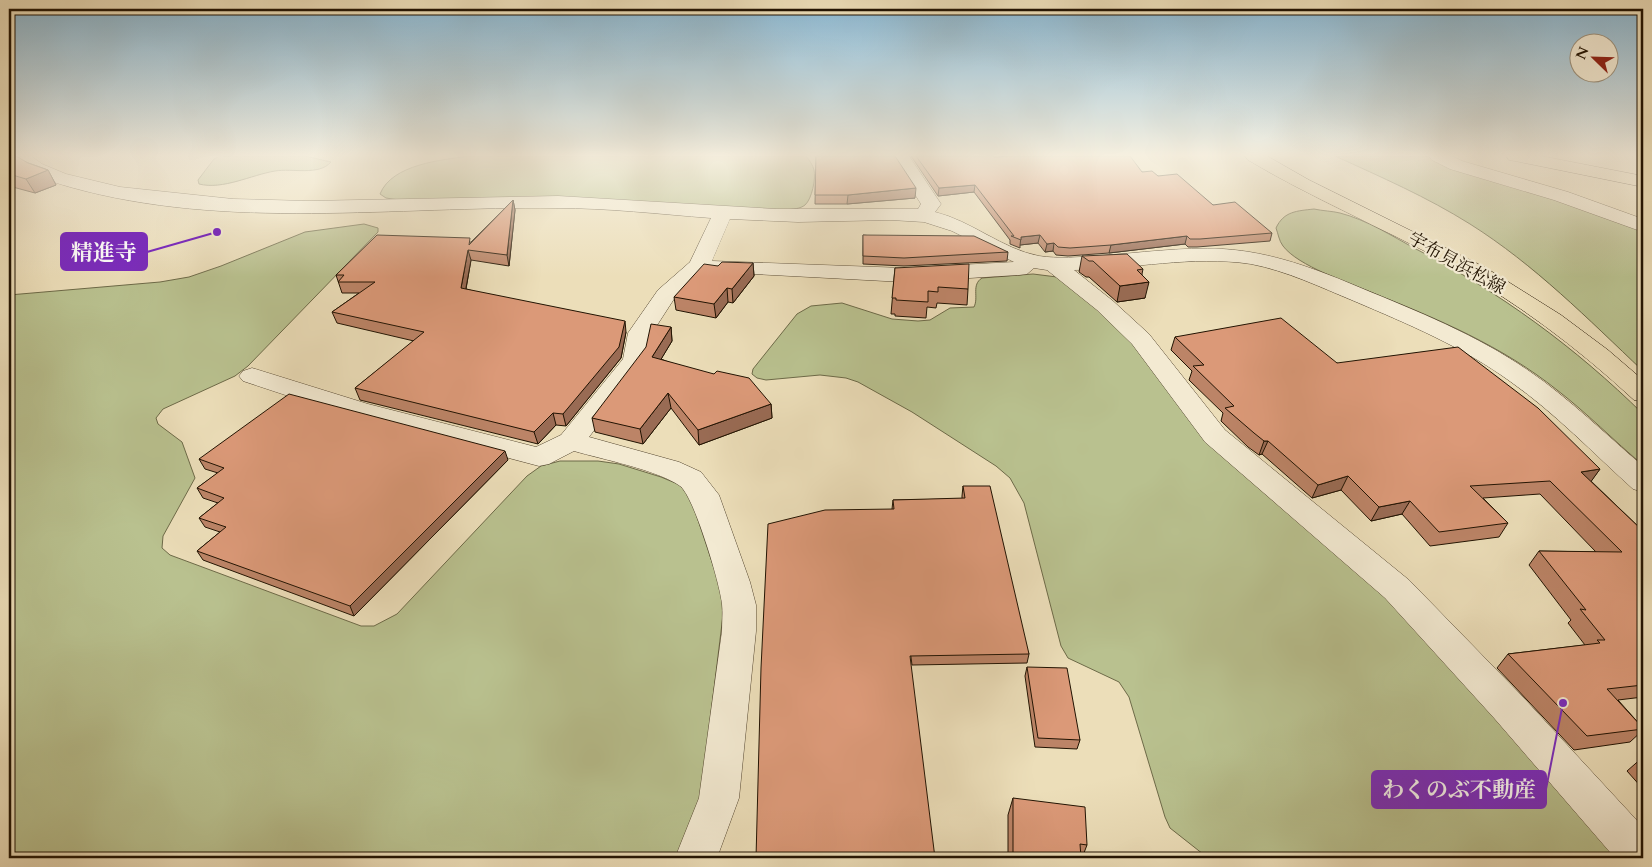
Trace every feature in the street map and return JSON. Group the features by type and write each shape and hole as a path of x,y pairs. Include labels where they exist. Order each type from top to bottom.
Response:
{"main road":[{"name":"宇布見浜松線","path":"1333,196 1454,259 1513,294 1572,334 1643,394"}],"street":[{"path":"154,196 212,204 312,207 540,201 808,216 923,215 945,220 1007,254 1041,263 1086,290 1141,340 1159,361 1196,414 1216,436 1397,589 1507,706 1643,858"},
{"path":"923,215 931,204 926,196"},
{"path":"1562,196 1643,226"},
{"path":"252,376 297,393 539,457 571,441 635,360 640,333 666,295 699,265 723,212"},
{"path":"699,265 874,275 935,275 1019,269 1041,263 1204,254 1239,256 1276,264 1311,275 1424,322 1465,342 1504,365 1541,391 1643,482"},
{"path":"571,441 669,469 691,479 704,495 734,582 739,606 739,630 727,743 719,798 696,858"}],"green space":[{"path":"384,196 809,196 805,205 786,210 542,197 399,200"},
{"path":"1420,196 1547,196 1643,231 1643,371 1560,293 1517,257 1470,224"},
{"path":"1314,209 1350,216 1389,234 1477,284 1564,344 1643,414 1643,465 1568,399 1536,374 1514,360 1469,335 1325,273 1290,253 1282,244 1276,228 1279,222 1287,215 1297,211"},
{"path":"364,224 378,228 378,232 248,366 235,376 163,409 156,418 158,424 182,442 195,478 163,536 162,548 170,555 361,626 374,626 397,614 527,476 541,466 560,461 598,461 619,464 680,485 691,499 720,586 724,607 701,795 680,849 674,858 9,858 9,295 160,282 189,277 305,232"},
{"path":"1033,274 1057,277 1079,291 1388,592 1496,708 1628,858 1208,858 1170,828 1129,697 1119,682 1068,658 1061,646 1024,503 1010,478 996,466 912,412 858,382 846,378 820,375 766,380 757,378 752,374 753,369 797,314 811,306 842,303 892,319 930,320 950,308 974,307 977,284 982,278"}],"building":[{"path":"984,196 1203,196 1213,205 1235,202 1272,233 1200,239 1190,239 1187,236 1070,248 1058,247 1054,243 1047,244 1040,235 1021,237 1021,240 1011,236 1014,236"},
{"path":"513,200 507,255 468,250 461,288 625,321 619,347 563,414 553,413 534,432 355,388 424,332 332,312 375,282 338,282 344,275 336,275 377,235 470,238 469,245"},
{"path":"863,235 974,236 1008,252 904,258 863,256"},
{"path":"1127,254 1143,269 1137,270 1149,282 1120,286 1093,261 1089,261 1082,256"},
{"path":"722,262 753,263 732,289 727,288 714,304 674,297 704,264 718,266"},
{"path":"969,264 968,289 938,287 938,292 928,291 928,302 896,300 896,298 892,298 895,268"},
{"path":"1281,318 1337,363 1458,347 1538,408 1600,469 1581,472 1643,531 1643,685 1607,689 1643,729 1587,736 1508,654 1600,643 1597,640 1605,640 1580,609 1586,610 1539,551 1622,552 1550,481 1470,486 1508,523 1439,532 1410,501 1379,507 1348,476 1318,485 1268,441 1264,441 1225,408 1234,406 1193,366 1204,365 1175,337"},
{"path":"651,324 671,327 652,357 714,374 717,371 749,378 771,404 698,430 668,393 640,429 592,418 646,347"},
{"path":"289,394 505,451 350,606 197,551 226,527 199,518 224,498 197,488 224,468 199,459"},
{"path":"963,486 990,486 1029,654 910,656 935,858 756,858 761,668 768,524 825,510 894,509 893,500 965,498"},
{"path":"1027,667 1067,668 1080,740 1038,738"},
{"path":"1013,798 1085,807 1087,845 1080,844 1081,858 1013,858"}],"place":[{"name":"精進寺","path":"217,232"},
{"name":"わくのぶ不動産","path":"1563,703"}]}
